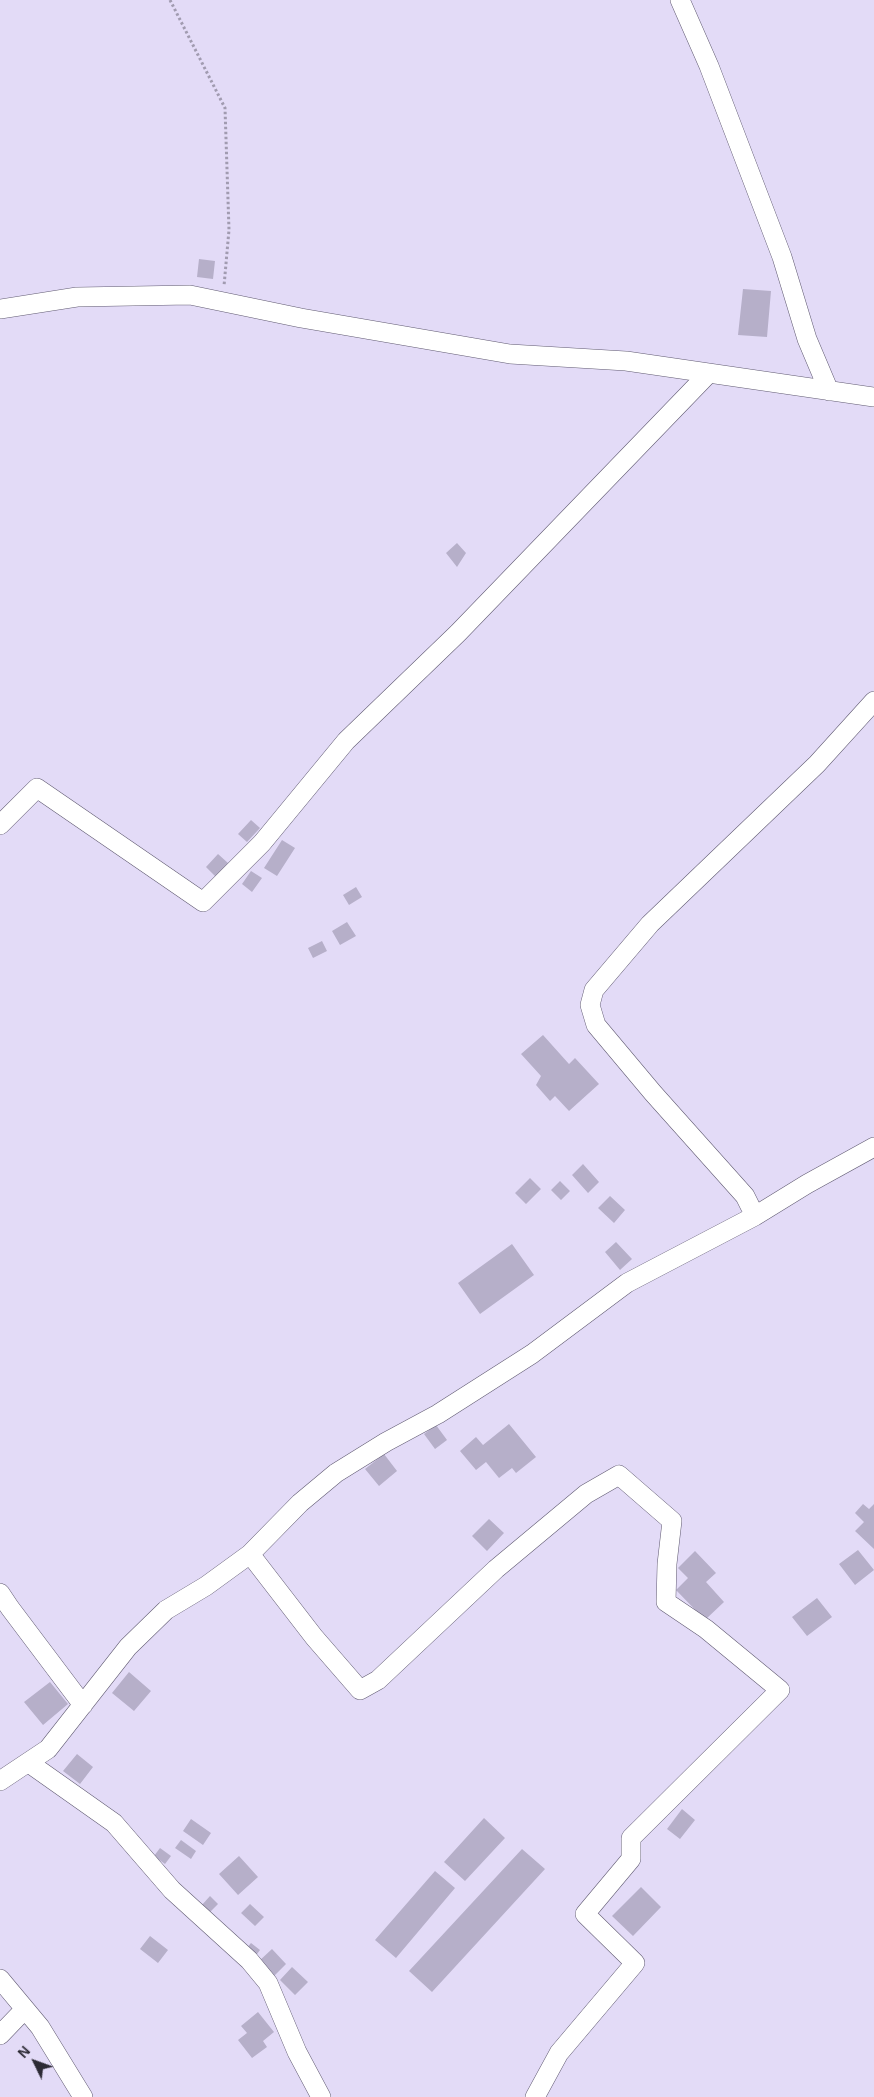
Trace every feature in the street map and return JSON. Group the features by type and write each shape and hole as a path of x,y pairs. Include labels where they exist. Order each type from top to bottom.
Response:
{"street":[{"path":"680,0 709,66 782,257 807,338 829,391"},
{"path":"0,309 77,297 190,295 300,318 510,354 626,361 874,397"},
{"path":"0,825 36,788 203,902 262,843 346,741 458,633 709,373"},
{"path":"755,1216 745,1196 596,1025 590,1005 594,990 650,924 817,764 874,701"},
{"path":"0,1781 48,1749 128,1646 166,1610 206,1586 250,1554 300,1503 336,1473 386,1442 438,1414 532,1354 627,1283 755,1216 807,1184 873,1150"},
{"path":"250,1554 314,1638 360,1690 378,1680 496,1569 586,1494 619,1475 672,1521 667,1564 666,1602 706,1629 780,1690 631,1838 632,1859 585,1914 635,1963 559,2053 535,2097"},
{"path":"0,1592 83,1705"},
{"path":"29,1763 114,1823 172,1890 249,1960 268,1983 297,2052 321,2097"},
{"path":"0,1979 40,2027 83,2097"},
{"path":"0,2035 25,2009"}],"path":[{"path":"170,0 225,108 229,230 222,301"}],"building":[{"path":"199,259 215,261 213,279 197,277"},
{"path":"743,289 771,291 767,337 738,335"},
{"path":"457,543 466,553 457,567 446,553"},
{"path":"251,820 260,828 247,842 238,834"},
{"path":"282,840 295,848 277,876 264,868"},
{"path":"218,854 228,863 216,877 206,867"},
{"path":"251,871 262,878 252,892 242,884"},
{"path":"356,887 362,897 349,905 343,895"},
{"path":"347,922 356,936 340,945 332,931"},
{"path":"322,941 327,951 313,958 308,948"},
{"path":"543,1035 569,1064 575,1058 599,1084 569,1111 555,1096 550,1101 536,1085 541,1076 521,1054"},
{"path":"583,1164 599,1182 588,1193 572,1175"},
{"path":"530,1178 541,1189 526,1204 515,1193"},
{"path":"560,1181 570,1191 561,1200 551,1190"},
{"path":"610,1196 625,1210 614,1223 598,1208"},
{"path":"616,1242 632,1259 620,1270 605,1252"},
{"path":"512,1244 534,1275 480,1314 458,1283"},
{"path":"509,1424 536,1457 516,1473 512,1468 499,1478 486,1462 476,1470 460,1451 476,1437 483,1445"},
{"path":"436,1425 447,1440 435,1449 424,1434"},
{"path":"384,1454 397,1471 379,1486 365,1469"},
{"path":"863,1504 869,1509 874,1504 874,1549 855,1531 864,1522 855,1513"},
{"path":"489,1519 504,1533 487,1551 472,1536"},
{"path":"858,1550 874,1570 855,1585 839,1564"},
{"path":"695,1551 716,1573 706,1582 724,1602 705,1620 676,1590 688,1578 678,1568"},
{"path":"817,1598 832,1617 807,1636 792,1617"},
{"path":"129,1672 151,1691 134,1711 112,1693"},
{"path":"50,1682 68,1704 43,1725 24,1702"},
{"path":"77,1754 93,1767 80,1784 63,1771"},
{"path":"682,1809 695,1820 680,1839 667,1829"},
{"path":"484,1818 505,1838 465,1881 444,1862"},
{"path":"191,1819 211,1833 203,1845 183,1831"},
{"path":"181,1840 196,1851 191,1859 175,1848"},
{"path":"160,1848 171,1856 165,1864 154,1856"},
{"path":"522,1849 545,1869 432,1992 409,1971"},
{"path":"239,1856 258,1877 238,1895 219,1874"},
{"path":"435,1871 455,1888 396,1958 375,1940"},
{"path":"641,1887 661,1907 633,1936 612,1916"},
{"path":"210,1896 218,1904 209,1913 201,1906"},
{"path":"250,1904 264,1917 255,1926 241,1913"},
{"path":"150,1936 168,1950 158,1963 140,1949"},
{"path":"251,1943 260,1950 254,1958 245,1950"},
{"path":"272,1949 286,1964 273,1977 258,1962"},
{"path":"292,1967 308,1982 295,1995 280,1980"},
{"path":"258,2012 274,2032 263,2041 267,2047 252,2058 238,2040 247,2033 241,2026"}]}
